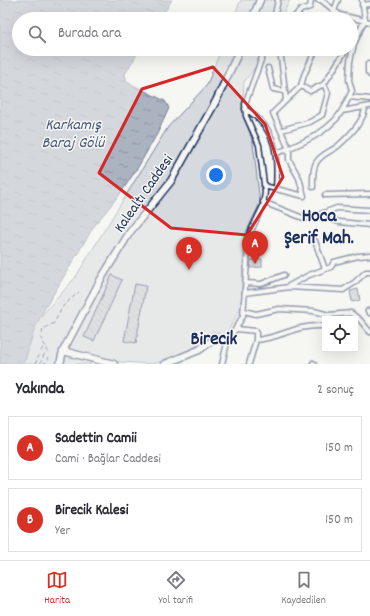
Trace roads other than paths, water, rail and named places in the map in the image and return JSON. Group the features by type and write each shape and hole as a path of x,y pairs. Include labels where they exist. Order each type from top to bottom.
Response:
{"street":[{"path":"255,12 260,0"},
{"path":"275,12 278,0"},
{"path":"299,12 310,7 311,0"},
{"path":"318,0 336,12"},
{"path":"334,10 338,0"},
{"path":"358,35 365,19 362,0"},
{"path":"362,6 370,4"},
{"path":"358,18 365,19 370,22"},
{"name":"Kalealtı Caddesi","path":"60,364 63,351 101,279 130,232 171,181 216,101 237,56"},
{"path":"222,364 229,340 243,316 246,293 249,235 258,217 263,202 264,186 259,145 246,116 244,104 262,56"},
{"path":"281,56 286,100"},
{"path":"264,186 304,196 299,178 289,160 289,149 282,130 273,113 301,86 304,75 313,56"},
{"path":"301,86 310,90 324,84 341,56"},
{"path":"277,153 289,149 332,124 342,111 352,91 349,80 352,56"},
{"path":"368,64 368,72 370,75"},
{"path":"268,68 273,89 284,91"},
{"path":"282,130 310,122 322,115 328,93 324,84"},
{"path":"349,97 370,99"},
{"path":"342,111 368,107"},
{"path":"313,188 312,174 316,164 321,157 337,146 358,126 368,107"},
{"path":"245,109 259,117 264,124 277,153 276,189"},
{"path":"325,195 370,194"},
{"path":"263,202 303,218 310,218 337,208 369,210"},
{"path":"318,215 339,222 370,225"},
{"path":"315,241 325,269"},
{"path":"286,288 294,282 331,267 334,262 358,256 370,255"},
{"path":"246,293 286,288 343,290 354,283 366,272 370,272"},
{"path":"246,283 261,284 284,275"},
{"path":"244,311 256,314 279,308 314,311 329,315 351,313 360,320 370,332"},
{"path":"256,340 276,337 288,331 299,328 322,326"},
{"path":"236,329 256,331 256,340 249,364"},
{"path":"165,364 200,350 213,340 229,340"},
{"path":"63,351 95,362 114,364"}],"water":[{"name":"Karkamış Baraj Gölü","path":"0,0 172,0 164,12 12,12 12,56 136,56 125,74 127,82 165,101 169,108 157,134 138,167 120,194 94,226 42,313 34,330 24,364 0,364"}],"place":[{"name":"Sadettin Camii","path":"255,264"},
{"name":"Birecik Kalesi","path":"189,270"}],"district":[{"name":"Hoca Şerif Mah.","path":"319,225"},
{"name":"Birecik","path":"214,337"}]}
